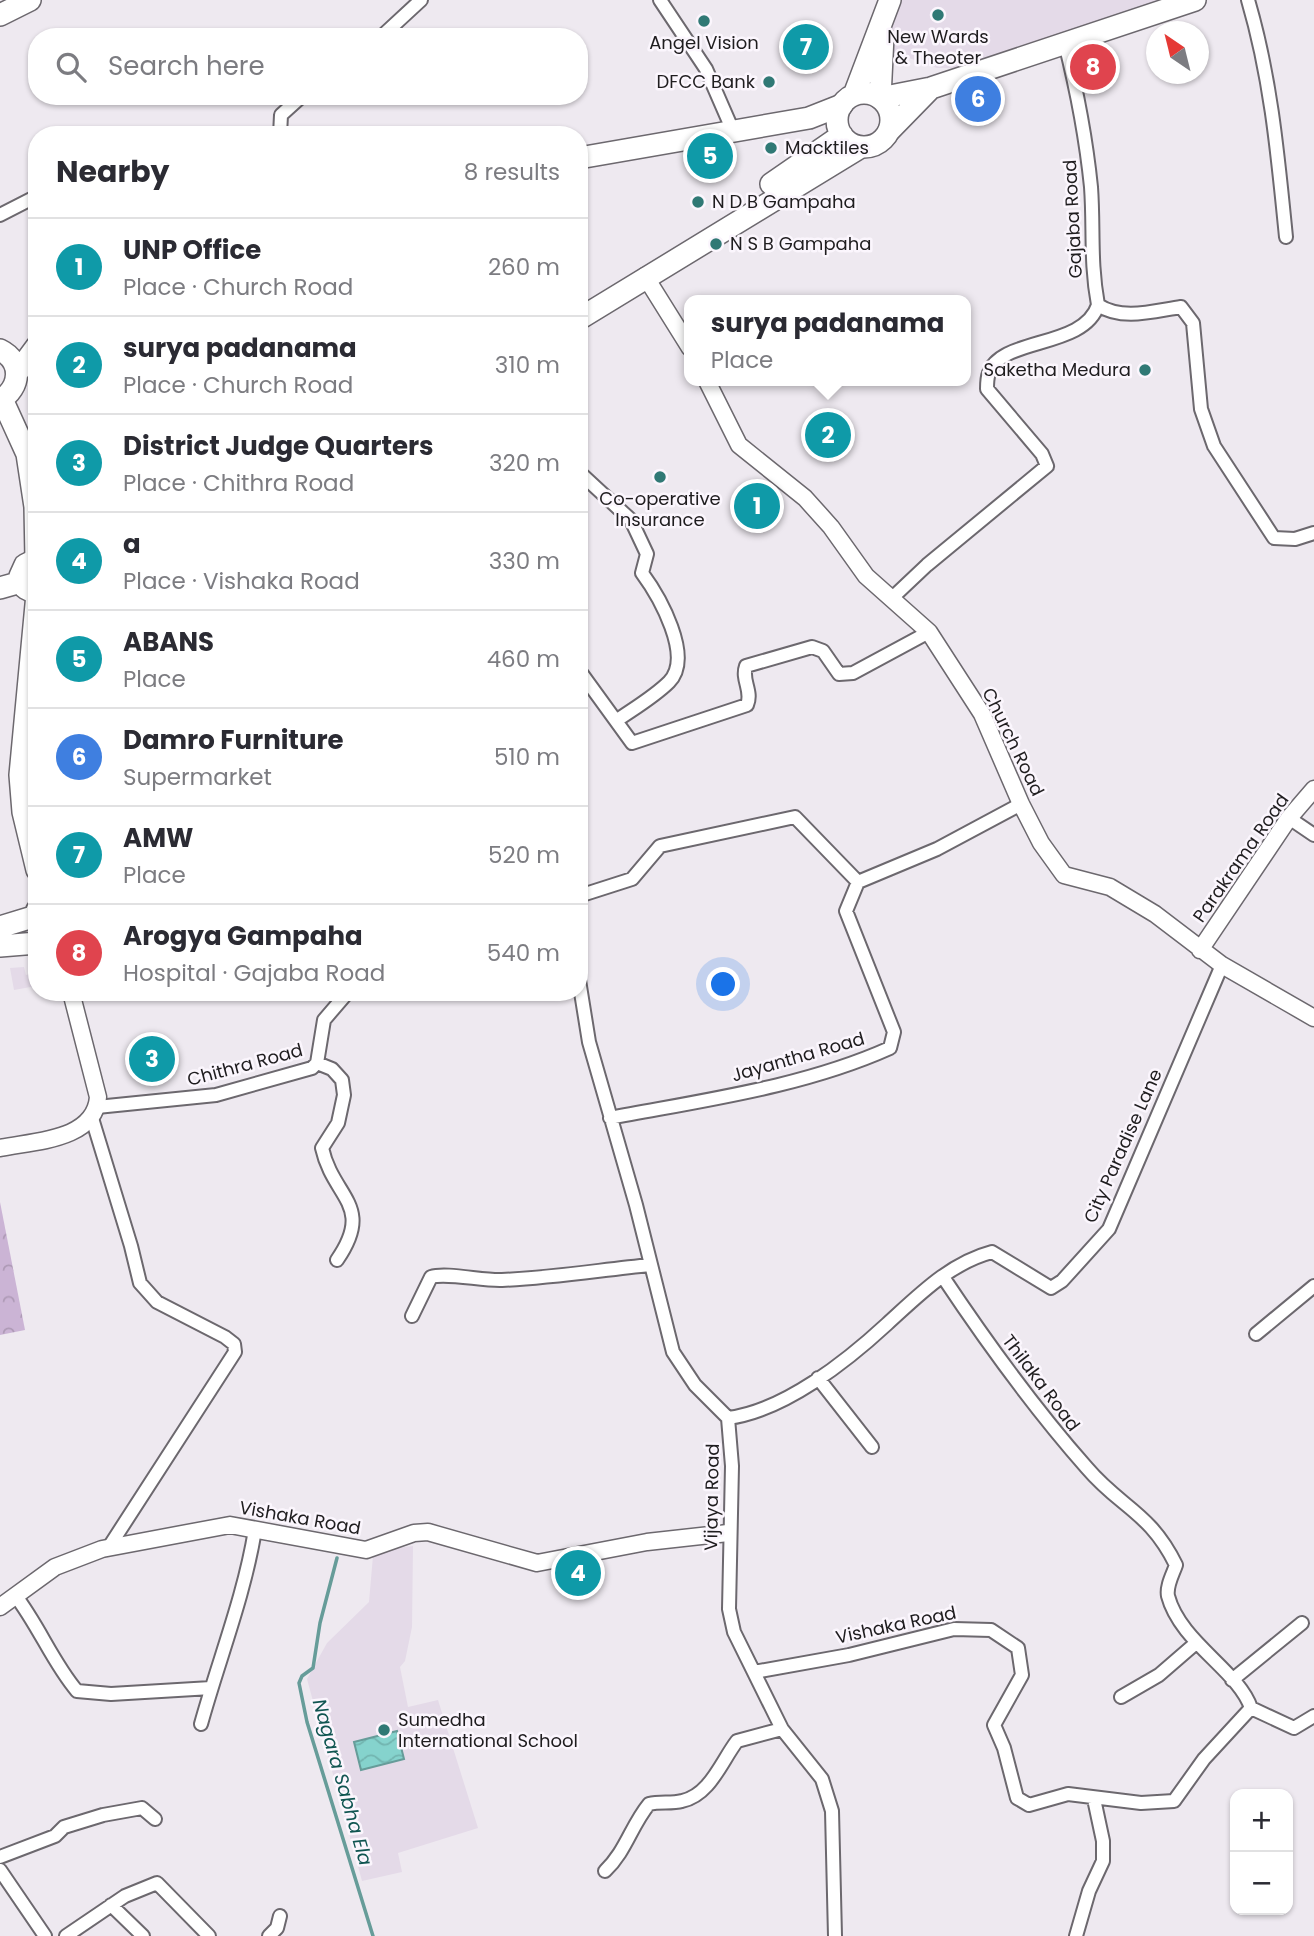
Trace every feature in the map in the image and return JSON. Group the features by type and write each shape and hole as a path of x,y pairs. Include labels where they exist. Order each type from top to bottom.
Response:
{"main road":[{"path":"588,156 809,118 868,93 880,98 931,88 1195,0"},
{"path":"0,15 22,2"},
{"path":"886,10 880,98 891,117 889,131"},
{"path":"840,132 838,116 848,100 886,10"},
{"path":"588,298 861,147 880,142 931,88"},
{"path":"809,118 840,132 861,147"},
{"path":"588,312 641,270 792,171 840,132"},
{"path":"17,373 3,352 28,346"},
{"path":"28,357 17,373 13,389 1,399 22,437 28,467"},
{"path":"28,565 22,570 28,582"},
{"path":"0,588 28,590"},
{"path":"28,696 21,750 20,793 28,829"},
{"path":"0,927 28,918"},
{"path":"0,946 28,943"}],"street":[{"path":"391,28 422,0"},
{"path":"660,0 706,69 733,131"},
{"path":"1248,0 1262,48 1272,104 1286,237"},
{"name":"Gajaba Road","path":"1065,43 1085,138 1091,190 1091,268 1098,305"},
{"path":"280,126 281,115 292,105"},
{"path":"0,215 28,201"},
{"path":"641,270 684,338"},
{"path":"891,599 927,565 1048,466 1042,454 987,389 989,371 1000,358 1066,334 1088,321 1098,305 1108,312 1124,314 1181,307 1189,313 1193,323 1201,409 1214,446 1274,538 1295,539 1314,533"},
{"name":"Church Road","path":"710,386 740,445 805,498 831,527 866,576 929,632 982,714 1021,804 1041,843 1064,875 1110,887 1155,914 1222,965 1314,1018"},
{"path":"588,480 631,520 647,554 642,573 677,641 677,670 669,682 616,721"},
{"path":"588,682 632,743 679,725 747,705 751,696 743,673 746,666 812,647 823,651 839,674 853,673 929,632"},
{"name":"Parakrama Road","path":"1200,950 1289,818 1314,789"},
{"path":"588,893 632,879 660,846 794,817 858,882 937,849 1021,804"},
{"path":"1289,818 1314,835"},
{"name":"Jayantha Road","path":"610,1118 748,1091 855,1063 890,1048 894,1032 846,911 858,882"},
{"name":"City Paradise Lane","path":"943,1277 973,1257 992,1252 1051,1288 1062,1281 1109,1229 1222,965"},
{"path":"0,1147 66,1135 83,1126 94,1111 97,1097 73,1001"},
{"path":"337,1261 346,1248 354,1223 353,1209 326,1166 322,1148 338,1122 344,1095 342,1080 332,1069 317,1063 324,1020 340,1001"},
{"path":"582,1001 589,1042 636,1205 673,1352 695,1385 729,1418 751,1415 818,1378 862,1347 943,1277"},
{"name":"Chithra Road","path":"94,1111 216,1095 312,1068 317,1063"},
{"path":"94,1111 140,1283 157,1302 225,1337 234,1344 235,1352 109,1547"},
{"path":"412,1316 431,1277 439,1274 468,1279 500,1280 650,1265"},
{"name":"Thilaka Road","path":"943,1277 979,1331 1061,1439 1107,1489 1126,1502 1163,1538 1175,1565 1168,1595 1196,1643 1247,1696 1250,1708"},
{"path":"1256,1334 1314,1286"},
{"path":"818,1378 872,1447"},
{"name":"Vijaya Road","path":"729,1418 732,1499 728,1533 729,1609 734,1632 782,1729 822,1779 832,1811 835,1936"},
{"name":"Vishaka Road","path":"0,1607 55,1567 109,1547 230,1525 366,1549 414,1533 428,1532 537,1563 648,1542 728,1533"},
{"path":"201,1724 237,1612 255,1530"},
{"path":"15,1595 37,1623 67,1679 77,1691 111,1694 211,1688"},
{"path":"1232,1680 1303,1623"},
{"name":"Vishaka Road","path":"754,1672 849,1656 954,1629 991,1630 1018,1648 1022,1675 994,1725 1004,1748 1017,1798 1029,1805 1068,1794 1141,1803 1174,1801 1204,1759 1250,1708"},
{"path":"1121,1697 1159,1675 1196,1643"},
{"path":"1250,1708 1294,1728 1314,1716"},
{"path":"605,1871 619,1858 629,1843 637,1819 649,1804 679,1802 696,1797 710,1783 737,1741 782,1729"},
{"path":"1076,1936 1089,1891 1103,1861 1103,1841 1094,1799"},
{"path":"0,1857 55,1836 64,1827 103,1815 142,1808 155,1819"},
{"path":"0,1870 45,1936"},
{"path":"66,1936 111,1905 157,1883 209,1936"},
{"path":"111,1905 143,1936"},
{"path":"269,1936 277,1928 280,1916"}],"shaded area":[{"path":"902,0 1177,0 977,68 937,68 892,52 892,27"},
{"path":"24,967 28,974 28,987 14,990 10,968"},
{"name":"Sumedha International School","path":"413,1546 412,1627 405,1661 400,1667 408,1707 438,1700 478,1828 398,1853 402,1872 362,1881 307,1679 327,1643 369,1602 373,1556 381,1550"}],"green space":[{"path":"0,1202 25,1330 0,1335"}],"water":[{"path":"397,1731 404,1759 361,1770 354,1742"}],"waterway":[{"name":"Nagara Sabha Ela","path":"337,1558 320,1623 313,1668 302,1676 299,1683 307,1722 373,1936"}],"place":[{"name":"New Wards & Theoter","path":"938,15"},
{"name":"Angel Vision","path":"704,21"},
{"name":"AMW","path":"806,47"},
{"name":"Arogya Gampaha","path":"1093,67"},
{"name":"DFCC Bank","path":"769,82"},
{"name":"Damro Furniture","path":"978,99"},
{"name":"Macktiles","path":"771,148"},
{"name":"ABANS","path":"710,156"},
{"name":"N D B Gampaha","path":"698,202"},
{"name":"N S B Gampaha","path":"716,244"},
{"name":"Saketha Medura","path":"1145,370"},
{"name":"surya padanama","path":"828,435"},
{"name":"Co-operative Insurance","path":"660,477"},
{"name":"UNP Office","path":"757,506"},
{"name":"District Judge Quarters","path":"152,1059"},
{"name":"a","path":"578,1573"},
{"name":"Sumedha International School","path":"384,1730"}]}
